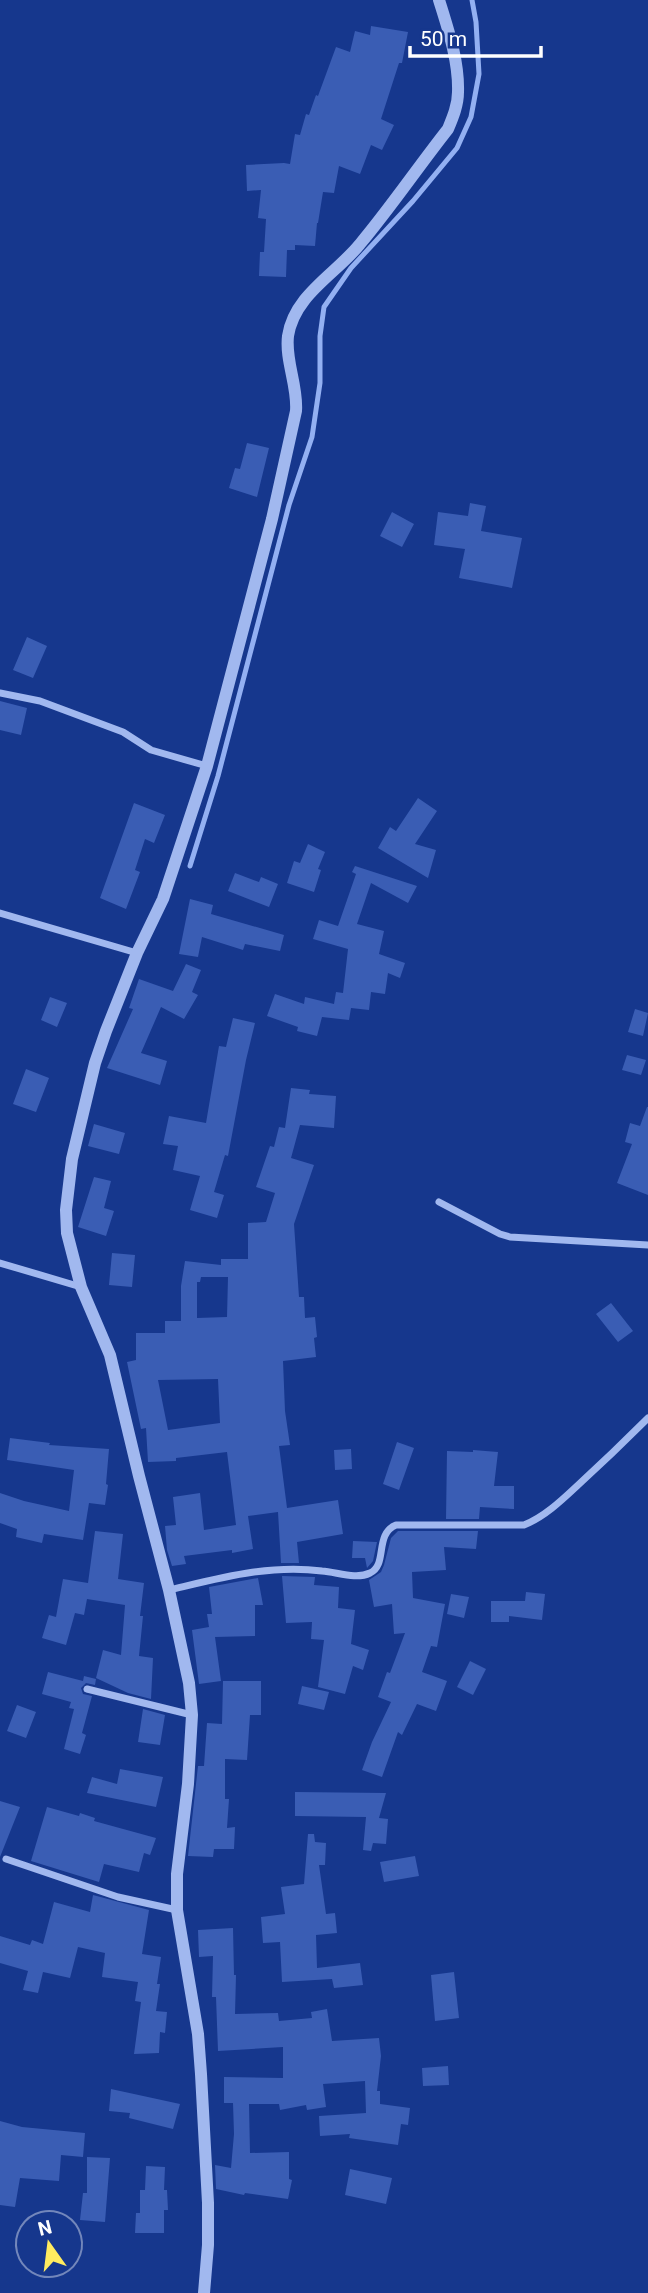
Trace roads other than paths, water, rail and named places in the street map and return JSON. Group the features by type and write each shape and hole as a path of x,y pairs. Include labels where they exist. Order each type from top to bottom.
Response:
{"street":[{"path":"204,2293 208,2203 201,2074 198,2034 177,1910 177,1874 188,1784 192,1715 184,1653 110,1355 81,1287 67,1233 67,1192 72,1159 95,1063 137,953 168,887 206,766 272,519 296,411 297,400 288,348 290,329 297,312 320,280 358,246 447,129 455,111 458,93 452,43 439,0"},
{"path":"0,693 40,701 123,732 151,750 206,766"},
{"path":"0,913 137,953"},
{"path":"439,1202 510,1237 648,1245"},
{"path":"0,1263 81,1287"},
{"path":"169,1590 271,1569 321,1570 359,1576 368,1574 376,1569 385,1534 396,1525 524,1525 536,1520 560,1502 648,1418"},
{"path":"87,1689 192,1715"},
{"path":"6,1859 118,1897 177,1910"}],"waterway":[{"path":"190,866 218,776 289,505 312,437 320,383 320,336 324,307 351,268 413,201 457,148 471,117 479,74 472,0"}]}
